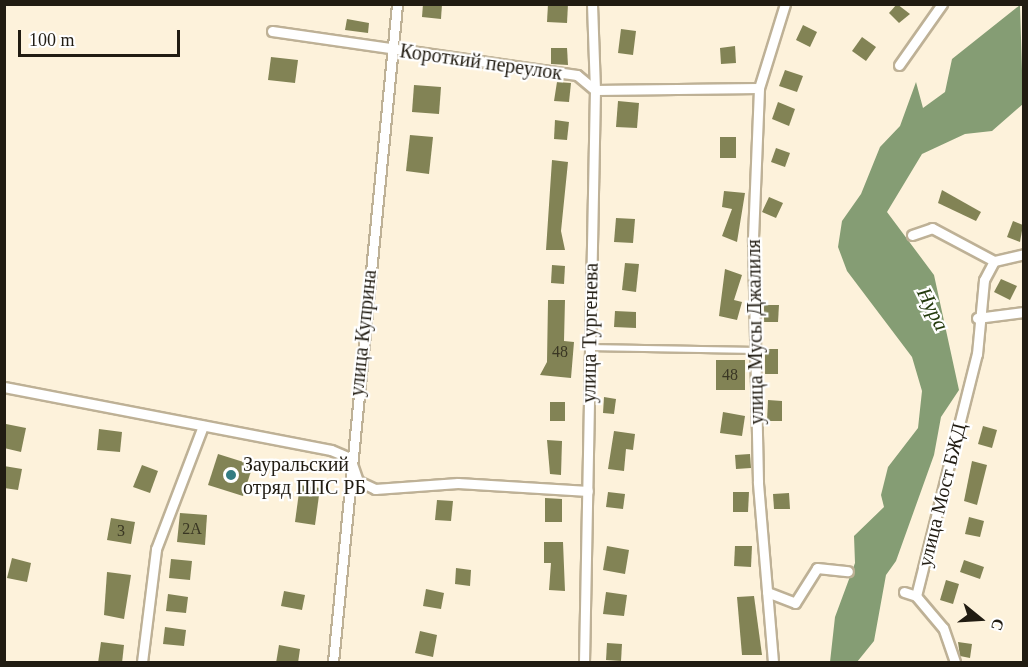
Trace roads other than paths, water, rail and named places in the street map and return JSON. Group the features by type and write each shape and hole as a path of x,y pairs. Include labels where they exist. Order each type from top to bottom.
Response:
{"street":[{"name":"улица Куприна","path":"333,663 350,459 397,4"},
{"name":"улица Тургенева","path":"584,663 595,90 592,4"},
{"name":"улица Мусы Джалиля","path":"773,663 754,350 759,88 785,4"},
{"path":"899,65 942,4"},
{"name":"Короткий переулок","path":"272,31 577,75 595,90"},
{"path":"595,90 759,88"},
{"path":"912,235 932,228 994,261 1023,254"},
{"name":"улица Мост БЖД","path":"916,596 970,385 977,318 994,261"},
{"path":"977,318 1023,312"},
{"path":"4,387 331,450 350,459 358,481 375,489 458,483 588,491"},
{"path":"142,663 156,549 203,426"},
{"path":"767,592 795,603 817,568 848,571"},
{"path":"903,592 916,596 943,628 955,663"}],"lane":[{"path":"590,347 754,350"}],"water":[{"name":"Нура","path":"1020,5 1023,104 992,131 965,134 922,154 887,212 934,275 959,390 941,417 934,455 896,561 886,575 874,641 857,662 830,662 835,617 855,563 854,536 884,507 881,495 888,467 918,428 922,391 912,357 847,271 838,247 842,221 861,194 880,147 900,126 916,82 923,108 945,92 952,59"}],"place":[{"name":"Зауральский отряд ППС РБ","path":"231,475"}]}
